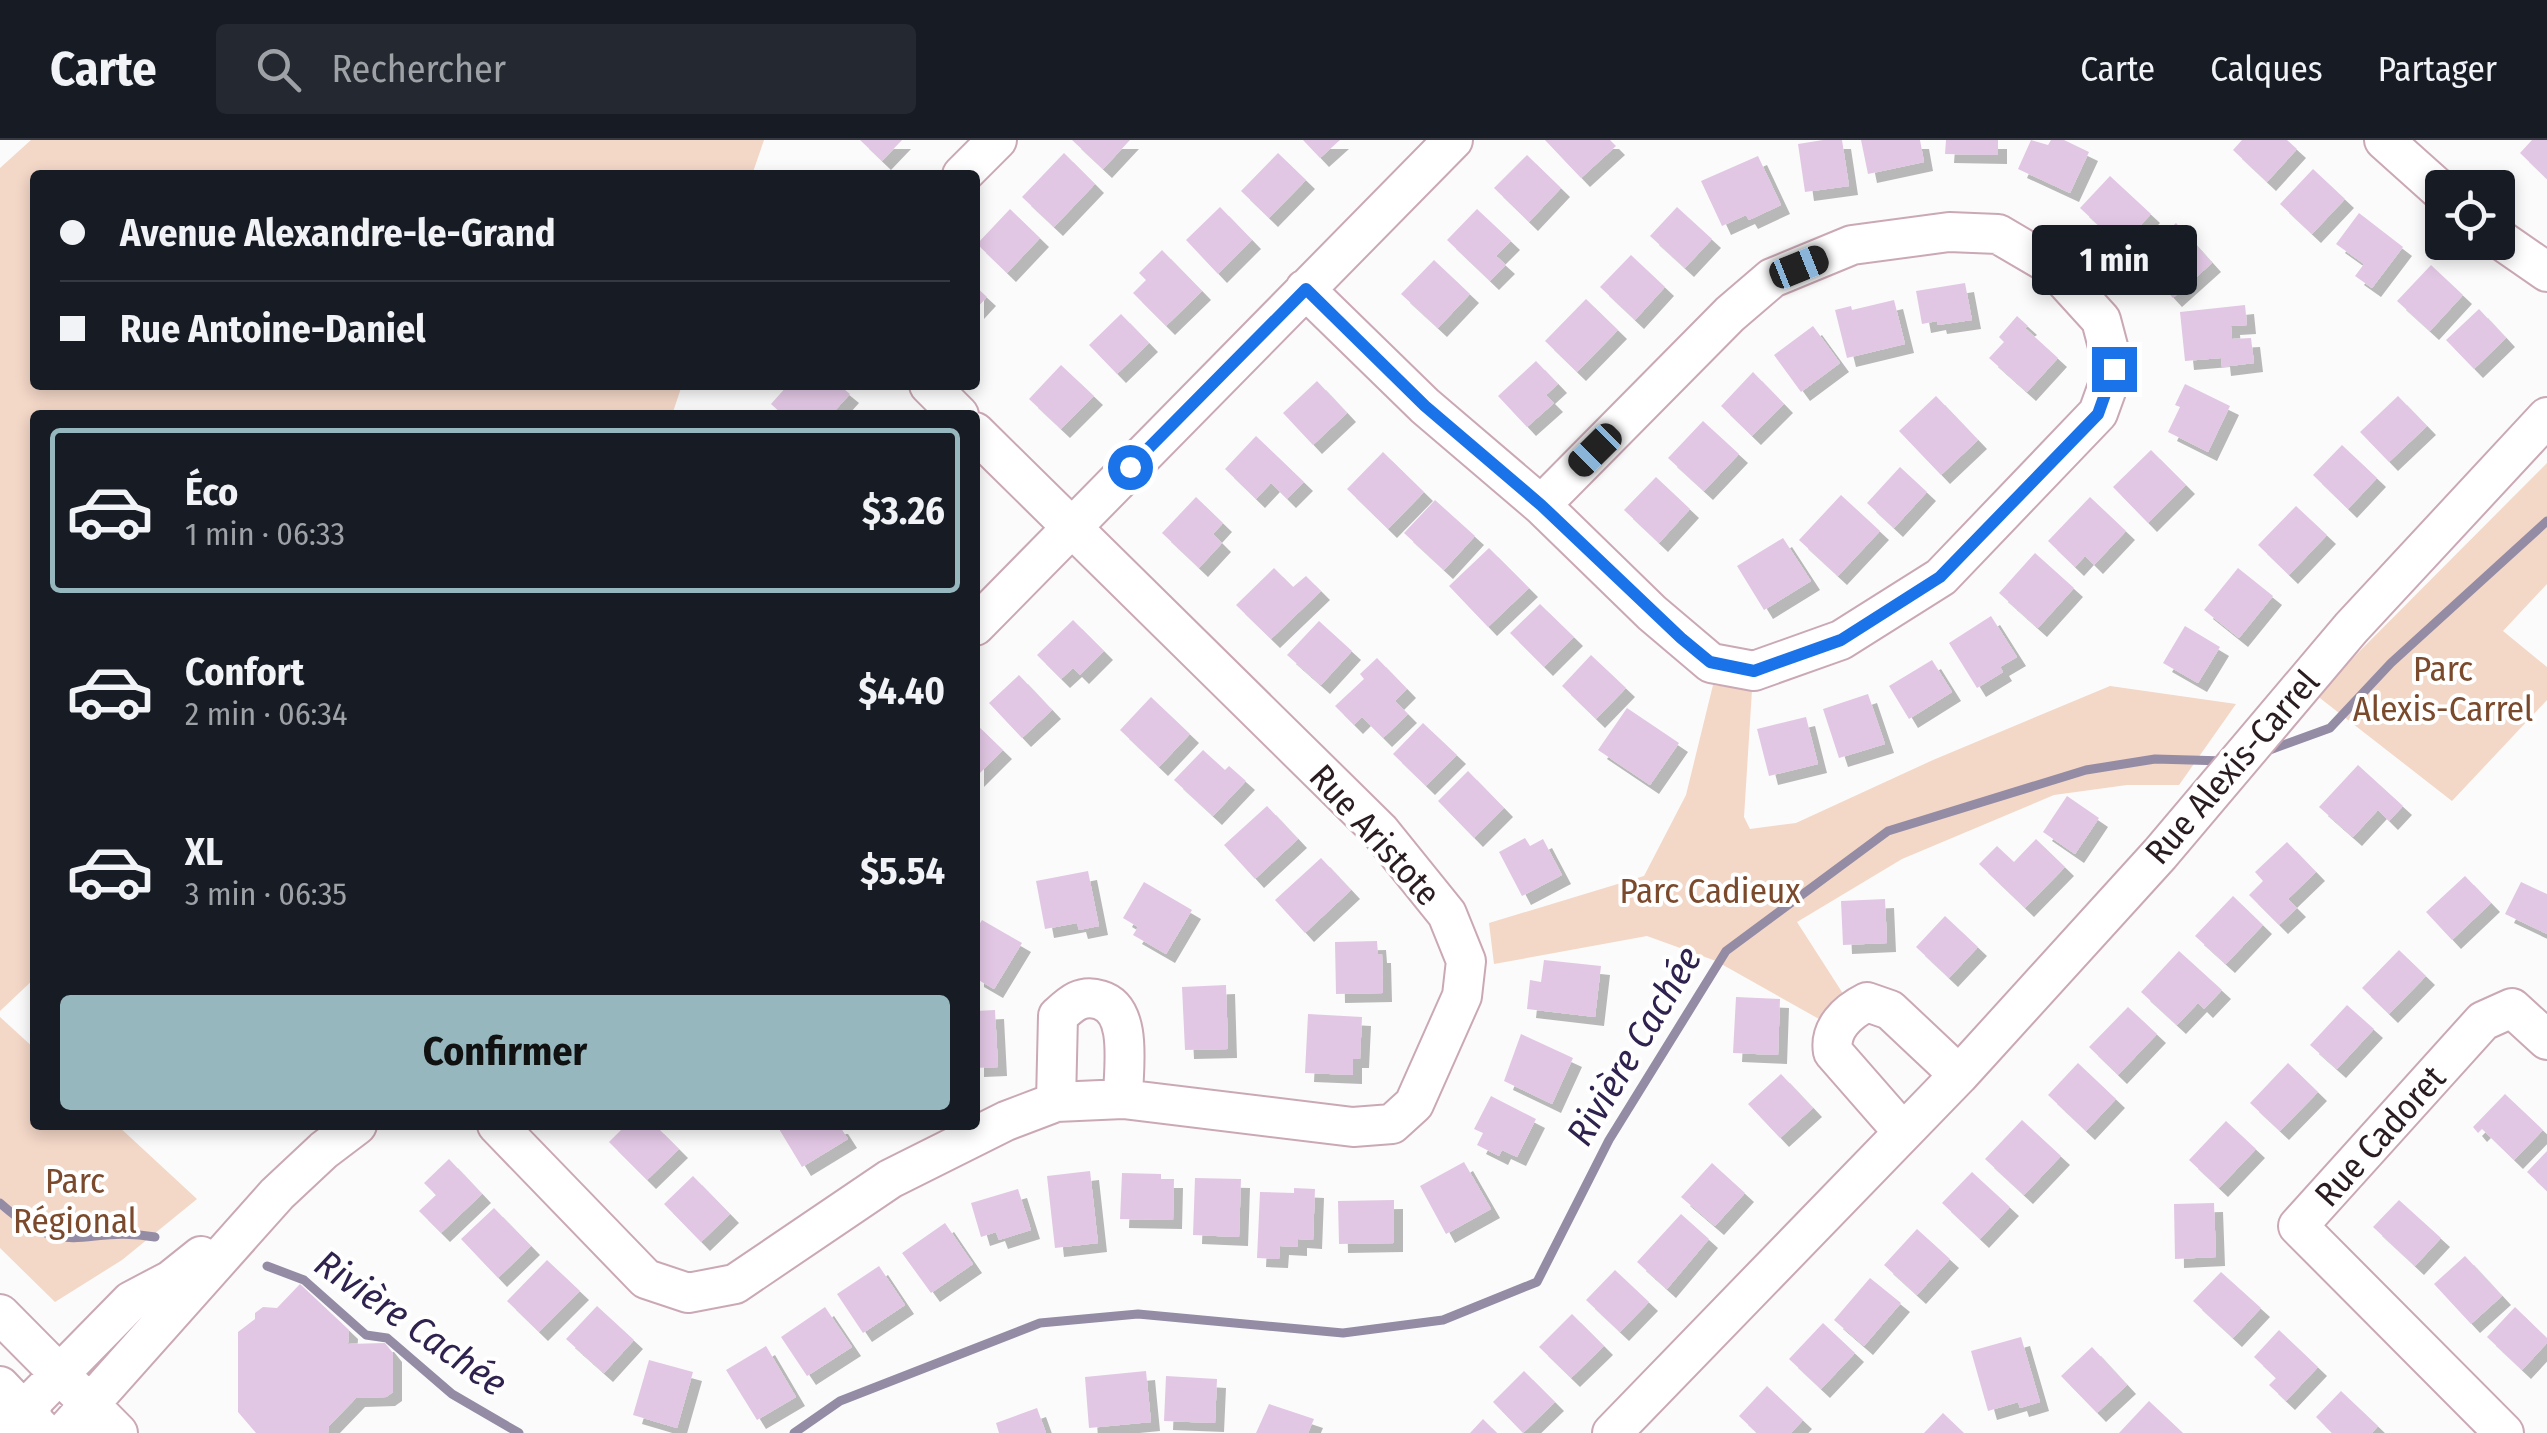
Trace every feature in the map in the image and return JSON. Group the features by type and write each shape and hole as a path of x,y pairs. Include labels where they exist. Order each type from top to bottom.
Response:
{"street":[{"path":"967,170 997,140"},
{"path":"980,621 1452,140"},
{"path":"2384,140 2425,177"},
{"path":"1306,289 1425,406 1541,505 1652,613 1710,662 1754,671 1841,640 1940,577 2098,414 2114,369 2101,320 2051,265 1998,234 1948,232 1852,246 1772,278 1730,314 1541,505"},
{"path":"2515,250 2547,272"},
{"path":"935,390 953,410"},
{"name":"Rue Alexis-Carrel","path":"1612,1433 1958,1074 2160,854 2352,628 2547,417"},
{"name":"Rue Aristote","path":"502,1130 646,1279 688,1293 735,1284 890,1180 1006,1122 1056,1102 1122,1099 1353,1127 1392,1124 1414,1104 1462,996 1466,961 1447,914 1380,831 980,437"},
{"path":"1056,1102 1058,1016 1075,1000 1093,998 1111,1004 1122,1021 1122,1099"},
{"path":"1903,1132 1833,1052 1831,1041 1846,1016 1866,1002 1890,1010 1958,1074"},
{"name":"Rue Cadoret","path":"2504,1433 2298,1226 2483,1021 2512,1008 2547,1040"},
{"path":"32,1412 131,1300 183,1271 350,1130"},
{"path":"32,1412 90,1404 277,1194"},
{"path":"0,1314 32,1412"},
{"path":"90,1404 118,1433"}],"green space":[{"path":"31,140 764,140 754,170 30,170 30,390 680,390 674,410 30,410 30,983 0,1011 0,168"},
{"name":"Parc Alexis-Carrel","path":"2547,463 2547,584 2503,631 2547,667 2547,700 2452,801 2316,695"},
{"name":"Parc Cadieux","path":"1713,685 1752,690 1744,817 1750,829 1796,823 2110,686 2236,704 2179,785 2127,785 2054,795 1902,859 1797,922 1849,1003 1835,1028 1716,961 1647,936 1494,964 1489,923 1644,876 1686,795"},
{"name":"Parc Régional","path":"0,1017 30,1044 30,1130 122,1130 197,1199 122,1260 55,1302 0,1248"}],"building":[{"path":"860,140 902,140 882,161"},
{"path":"1072,140 1130,140 1103,169"},
{"path":"1303,140 1340,140 1320,158"},
{"path":"1545,140 1610,140 1616,146 1581,178"},
{"path":"1842,140 1849,186 1805,192 1798,144"},
{"path":"1861,140 1920,140 1924,162 1868,174"},
{"path":"1946,140 1998,140 1998,155 1945,154"},
{"path":"2031,140 2048,145 2051,140 2064,140 2089,152 2070,193 2018,169"},
{"path":"2242,140 2287,140 2297,149 2267,182 2233,150"},
{"path":"2532,140 2547,140 2547,179 2520,153"},
{"path":"1064,153 1095,184 1054,227 1022,197"},
{"path":"1278,153 1306,180 1269,218 1241,191"},
{"path":"1527,155 1561,188 1529,222 1494,188"},
{"path":"1758,156 1781,205 1749,220 1746,215 1722,226 1701,181"},
{"path":"2313,169 2345,199 2312,234 2280,204"},
{"path":"2110,176 2151,214 2121,246 2080,208"},
{"path":"1220,207 1252,240 1218,274 1186,240"},
{"path":"1677,207 1712,239 1685,268 1650,236"},
{"path":"1010,209 1040,238 1007,273 980,247 980,241"},
{"path":"1477,209 1511,241 1496,256 1506,265 1490,281 1447,240"},
{"path":"2359,213 2403,247 2372,288 2355,276 2364,264 2336,244"},
{"path":"2176,223 2212,263 2173,298 2137,259"},
{"path":"1162,250 1202,291 1166,326 1133,293 1146,280 1139,273"},
{"path":"1631,255 1665,287 1635,320 1600,287"},
{"path":"1434,260 1470,294 1438,328 1401,294"},
{"path":"2431,265 2463,295 2430,331 2397,301"},
{"path":"1965,283 1972,320 1922,324 1916,291"},
{"path":"1586,299 1618,330 1577,372 1545,341"},
{"path":"1894,300 1905,344 1847,358 1835,310"},
{"path":"2245,305 2247,325 2231,326 2232,339 2251,338 2254,363 2222,367 2221,358 2185,361 2180,312"},
{"path":"2479,309 2506,338 2474,369 2446,340"},
{"path":"1121,314 1149,343 1117,374 1089,345"},
{"path":"2017,316 2058,358 2027,392 1989,358 2004,342 1999,337"},
{"path":"1813,326 1840,363 1801,392 1774,355"},
{"path":"1536,361 1558,384 1546,395 1554,403 1527,427 1498,396"},
{"path":"1061,365 1094,396 1061,429 1029,399"},
{"path":"1753,372 1784,404 1752,436 1721,406"},
{"path":"1317,381 1347,413 1313,445 1283,413"},
{"path":"2185,384 2230,406 2208,452 2168,432"},
{"path":"784,390 845,390 850,394 836,410 778,410 771,404"},
{"path":"1936,396 1978,440 1941,475 1899,431"},
{"path":"2398,396 2427,426 2389,462 2360,432"},
{"path":"1703,421 1739,454 1704,491 1668,458"},
{"path":"1256,436 1304,482 1287,499 1271,483 1256,499 1225,469"},
{"path":"2342,445 2377,478 2348,509 2313,475"},
{"path":"2151,450 2186,485 2148,523 2113,487"},
{"path":"1383,452 1424,492 1388,529 1347,489"},
{"path":"1900,467 1927,492 1894,528 1867,503"},
{"path":"1656,477 1690,509 1659,543 1624,510"},
{"path":"1841,495 1880,531 1838,576 1799,540"},
{"path":"1196,497 1223,523 1213,534 1222,543 1199,568 1162,533"},
{"path":"2090,497 2126,531 2094,565 2085,556 2075,567 2048,541"},
{"path":"1435,500 1475,536 1444,570 1404,533"},
{"path":"2296,506 2327,535 2289,575 2258,545"},
{"path":"1783,538 1811,581 1764,610 1737,566"},
{"path":"1489,548 1529,588 1488,627 1449,586"},
{"path":"2035,553 2074,588 2038,628 1999,593"},
{"path":"1274,568 1293,587 1306,576 1321,591 1271,639 1236,605"},
{"path":"2238,568 2273,596 2239,638 2204,610"},
{"path":"1540,604 1574,637 1544,667 1510,633"},
{"path":"1991,616 2017,657 2000,667 2003,672 1977,688 1949,643"},
{"path":"1073,620 1104,651 1080,675 1073,668 1061,679 1037,655"},
{"path":"1319,621 1352,651 1321,685 1287,655"},
{"path":"2185,626 2220,647 2198,683 2163,663"},
{"path":"1591,655 1626,688 1596,719 1562,686"},
{"path":"1377,658 1407,689 1395,701 1408,714 1383,738 1362,717 1354,725 1335,706 1364,679 1360,674"},
{"path":"1932,660 1952,692 1909,719 1889,686"},
{"path":"1019,675 1052,710 1022,738 989,703"},
{"path":"1868,694 1885,744 1839,758 1823,709"},
{"path":"1151,697 1190,734 1159,767 1120,730"},
{"path":"1627,708 1679,743 1650,785 1598,750"},
{"path":"1806,717 1818,764 1769,776 1757,729"},
{"path":"1423,723 1457,755 1426,786 1393,754"},
{"path":"980,728 1003,750 980,773"},
{"path":"1203,750 1225,770 1229,766 1246,781 1213,816 1174,780"},
{"path":"2358,765 2403,806 2389,821 2378,810 2353,837 2319,807"},
{"path":"1468,771 1504,808 1474,838 1438,801"},
{"path":"2067,796 2099,818 2075,854 2043,832"},
{"path":"1267,806 1298,839 1255,879 1224,845"},
{"path":"1525,838 1530,846 1543,839 1562,875 1522,896 1499,852"},
{"path":"2036,839 2065,867 2025,908 1979,864 1997,846 2014,862"},
{"path":"2287,842 2316,872 2288,899 2297,908 2279,925 2249,895 2263,881 2255,872"},
{"path":"1321,858 1351,890 1305,933 1275,900"},
{"path":"1088,871 1099,926 1079,930 1077,923 1045,929 1036,881"},
{"path":"2465,876 2491,903 2452,940 2426,912"},
{"path":"1144,882 1192,910 1166,954 1133,935 1138,927 1123,918"},
{"path":"2521,882 2547,894 2547,934 2505,914"},
{"path":"2233,896 2263,925 2226,964 2195,936"},
{"path":"1885,899 1887,943 1843,945 1841,901"},
{"path":"1945,916 1978,947 1949,978 1916,947"},
{"path":"982,920 1022,943 994,989 980,981"},
{"path":"1377,941 1378,954 1382,954 1383,993 1336,994 1335,942"},
{"path":"2399,950 2426,976 2389,1014 2362,988"},
{"path":"2179,951 2222,990 2204,1009 2198,1003 2177,1025 2141,992"},
{"path":"1544,960 1601,966 1595,1017 1527,1009 1530,980 1541,982"},
{"path":"1226,985 1228,1049 1185,1050 1182,987"},
{"path":"1736,997 1780,999 1778,1055 1733,1053"},
{"path":"2347,1005 2374,1029 2337,1069 2310,1045"},
{"path":"2128,1007 2157,1034 2118,1075 2089,1047"},
{"path":"995,1010 998,1067 980,1068 980,1011"},
{"path":"1308,1014 1362,1017 1360,1059 1353,1059 1353,1075 1305,1073"},
{"path":"1521,1034 1573,1058 1552,1104 1504,1081"},
{"path":"2078,1063 2116,1099 2086,1131 2048,1095"},
{"path":"2288,1063 2318,1092 2280,1131 2250,1103"},
{"path":"1781,1074 1813,1108 1780,1138 1748,1104"},
{"path":"2505,1094 2543,1130 2514,1160 2482,1129 2478,1133 2473,1127"},
{"path":"1491,1096 1536,1119 1517,1157 1502,1150 1499,1156 1477,1145 1483,1133 1474,1129"},
{"path":"2022,1120 2061,1156 2024,1195 1985,1159"},
{"path":"2226,1121 2256,1149 2219,1188 2189,1160"},
{"path":"621,1130 660,1130 679,1149 647,1180 609,1142"},
{"path":"780,1130 842,1130 848,1139 802,1167"},
{"path":"2547,1151 2547,1191 2527,1172"},
{"path":"449,1159 482,1194 441,1233 419,1211 436,1195 424,1183"},
{"path":"1464,1162 1491,1209 1446,1234 1420,1186"},
{"path":"1712,1163 1745,1193 1715,1226 1681,1197"},
{"path":"1090,1171 1098,1243 1055,1248 1047,1176"},
{"path":"1972,1172 2010,1207 1980,1239 1942,1203"},
{"path":"1122,1173 1161,1174 1161,1179 1174,1179 1173,1220 1120,1219"},
{"path":"693,1176 730,1214 701,1242 664,1204"},
{"path":"1195,1178 1241,1179 1239,1237 1193,1235"},
{"path":"1294,1188 1315,1189 1313,1240 1298,1239 1298,1247 1280,1246 1279,1259 1257,1258 1260,1192 1294,1193"},
{"path":"1018,1189 1031,1230 999,1240 996,1232 981,1237 971,1203"},
{"path":"1394,1200 1394,1243 1339,1244 1338,1201"},
{"path":"2399,1200 2441,1238 2415,1266 2373,1227"},
{"path":"2214,1203 2216,1257 2175,1259 2174,1204"},
{"path":"494,1208 531,1246 498,1278 461,1239"},
{"path":"1681,1214 1709,1239 1667,1289 1637,1262"},
{"path":"945,1223 973,1264 931,1293 902,1253"},
{"path":"1917,1229 1950,1259 1917,1295 1884,1265"},
{"path":"2465,1256 2502,1296 2471,1324 2434,1284"},
{"path":"547,1260 580,1291 539,1332 507,1301"},
{"path":"879,1266 905,1305 863,1333 837,1294"},
{"path":"1615,1270 1649,1302 1620,1332 1586,1300"},
{"path":"2221,1272 2261,1308 2233,1338 2193,1301"},
{"path":"1870,1278 1901,1303 1864,1346 1834,1320"},
{"path":"300,1284 349,1330 348,1344 385,1343 393,1353 393,1392 386,1397 356,1398 329,1426 328,1433 256,1433 238,1412 238,1332 263,1307 277,1308"},
{"path":"597,1306 634,1340 604,1373 566,1339"},
{"path":"825,1307 852,1347 807,1376 781,1337"},
{"path":"2515,1307 2547,1338 2547,1343 2522,1370 2487,1337"},
{"path":"1572,1314 1604,1346 1571,1378 1539,1347"},
{"path":"1823,1323 1855,1353 1821,1389 1789,1359"},
{"path":"2279,1330 2318,1367 2286,1401 2269,1385 2276,1378 2254,1357"},
{"path":"2021,1337 2040,1402 2020,1408 2018,1402 1988,1411 1971,1351"},
{"path":"766,1346 796,1397 757,1420 726,1370"},
{"path":"2092,1347 2127,1385 2097,1413 2061,1376"},
{"path":"649,1360 693,1372 677,1428 633,1415"},
{"path":"1146,1371 1151,1422 1089,1428 1085,1377"},
{"path":"1524,1371 1555,1402 1523,1433 1493,1402"},
{"path":"1166,1376 1217,1379 1215,1423 1164,1421"},
{"path":"1767,1386 1803,1420 1791,1433 1757,1433 1739,1416"},
{"path":"2341,1391 2378,1426 2372,1433 2332,1433 2316,1417"},
{"path":"2149,1401 2183,1433 2119,1433"},
{"path":"1269,1404 1314,1419 1308,1433 1256,1433"},
{"path":"1037,1408 1046,1433 999,1433 996,1423"},
{"path":"1943,1413 1964,1433 1924,1433"},
{"path":"1483,1419 1497,1433 1470,1433"}],"waterway":[{"name":"Rivière Cachée","path":"2264,752 2330,728 2391,663 2547,521"},
{"name":"Rivière Cachée","path":"794,1433 840,1401 1040,1323 1138,1314 1343,1333 1443,1320 1537,1282 1609,1140 1726,951 1888,831 2086,770 2155,759 2225,761"},
{"name":"Rivière Cachée","path":"0,1203 42,1232 60,1237 155,1237"},
{"name":"Rivière Cachée","path":"267,1266 304,1280 366,1335 387,1338 452,1394 519,1433"}],"route":[{"path":"1130,467 1306,289 1425,406 1541,505 1681,638 1710,662 1754,671 1841,640 1940,577 2098,414 2114,369"}]}
